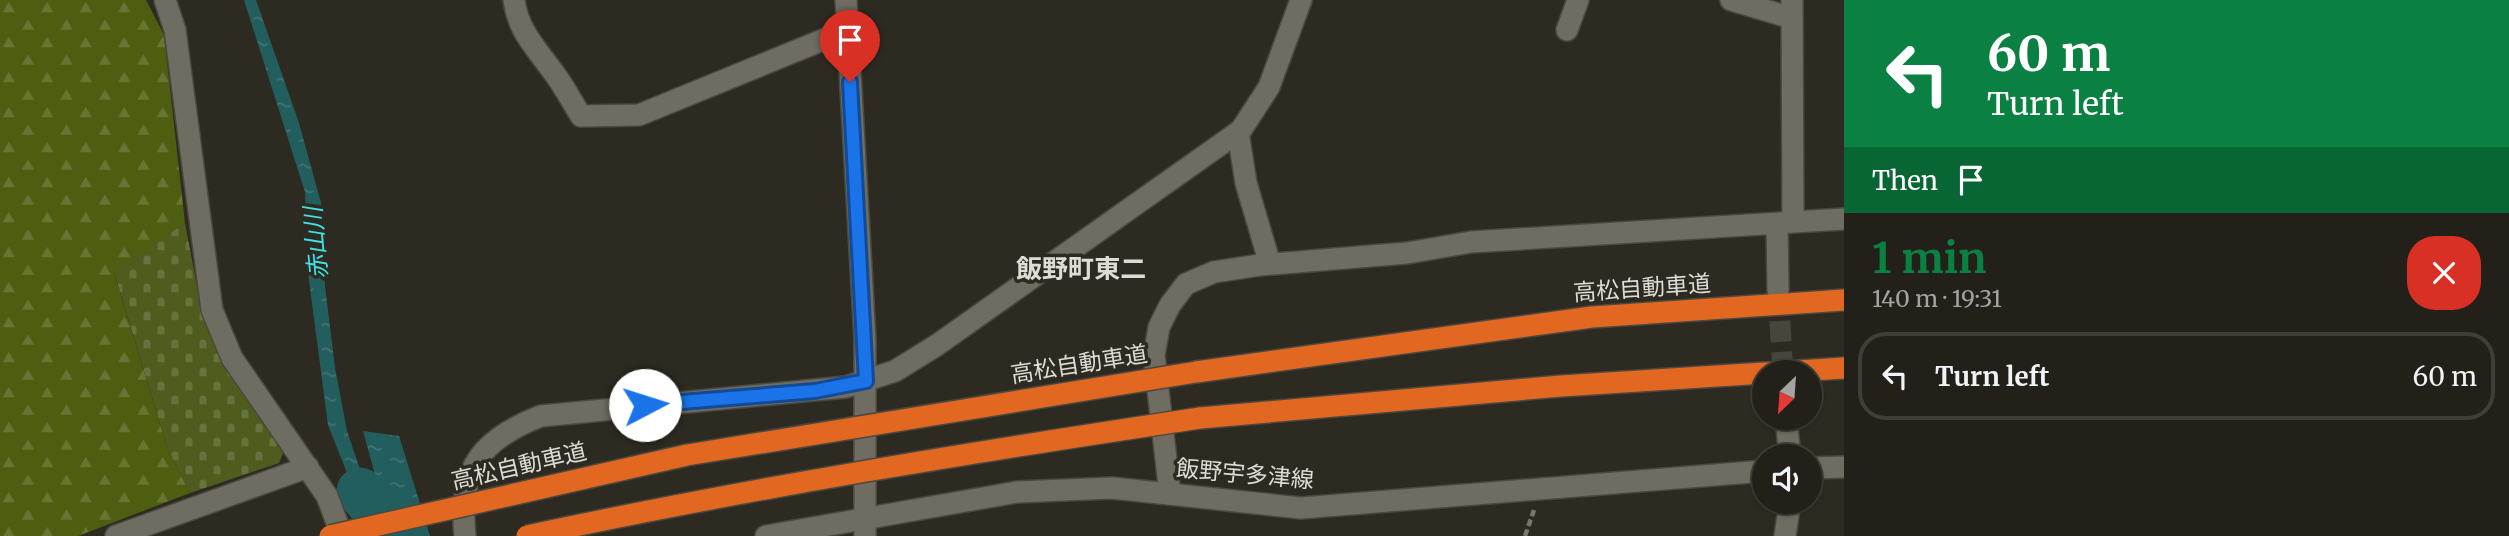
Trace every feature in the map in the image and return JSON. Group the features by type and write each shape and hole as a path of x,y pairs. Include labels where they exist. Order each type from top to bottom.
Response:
{"highway":[{"name":"高松自動車道","path":"330,536 687,455 1196,372 1592,317 1844,300"},
{"path":"1822,369 1844,368"},
{"path":"527,536 698,499 945,456 1200,418 1561,386 1752,374"}],"street":[{"path":"165,0 176,30 212,310 232,358 327,496 342,536"},
{"path":"514,0 523,32 556,75 581,116 639,114 847,30"},
{"path":"846,0 866,381 865,526"},
{"path":"465,536 470,475 479,454 491,441 516,425 541,416 815,391 866,381 895,371 937,345 1238,132 1258,109 1269,87 1301,0"},
{"path":"1567,30 1578,0"},
{"path":"1731,0 1792,9 1785,223 1778,290"},
{"path":"1238,132 1246,183 1270,264"},
{"path":"1170,494 1154,355 1159,327 1170,305 1186,284 1214,272 1270,264 1407,253 1471,243 1844,219"},
{"path":"116,536 308,467"},
{"path":"1822,468 1844,467"},
{"name":"飯野宇多津線","path":"765,536 865,526 1017,492 1112,488 1301,508 1752,472"},
{"path":"1785,536 1788,514"}],"green space":[{"path":"0,0 146,0 164,35 185,223 114,273 168,450 190,493 78,536 0,536"},
{"path":"185,223 200,302 221,359 286,446 279,463 190,493 168,450 114,272"}],"water":[{"path":"244,0 256,0 299,123 321,203 325,286 335,368 347,431 366,487 375,536 362,536 353,488 328,425 309,280 305,192"},
{"path":"363,431 399,436 430,536 392,536"}],"waterway":[{"name":"赤山川","path":"360,491 396,536"}],"tunnel":[{"path":"1778,290 1782,360"}],"district":[{"name":"飯野町東二","path":"1081,269"}],"route":[{"path":"645,405 815,391 866,381 850,82"}]}
